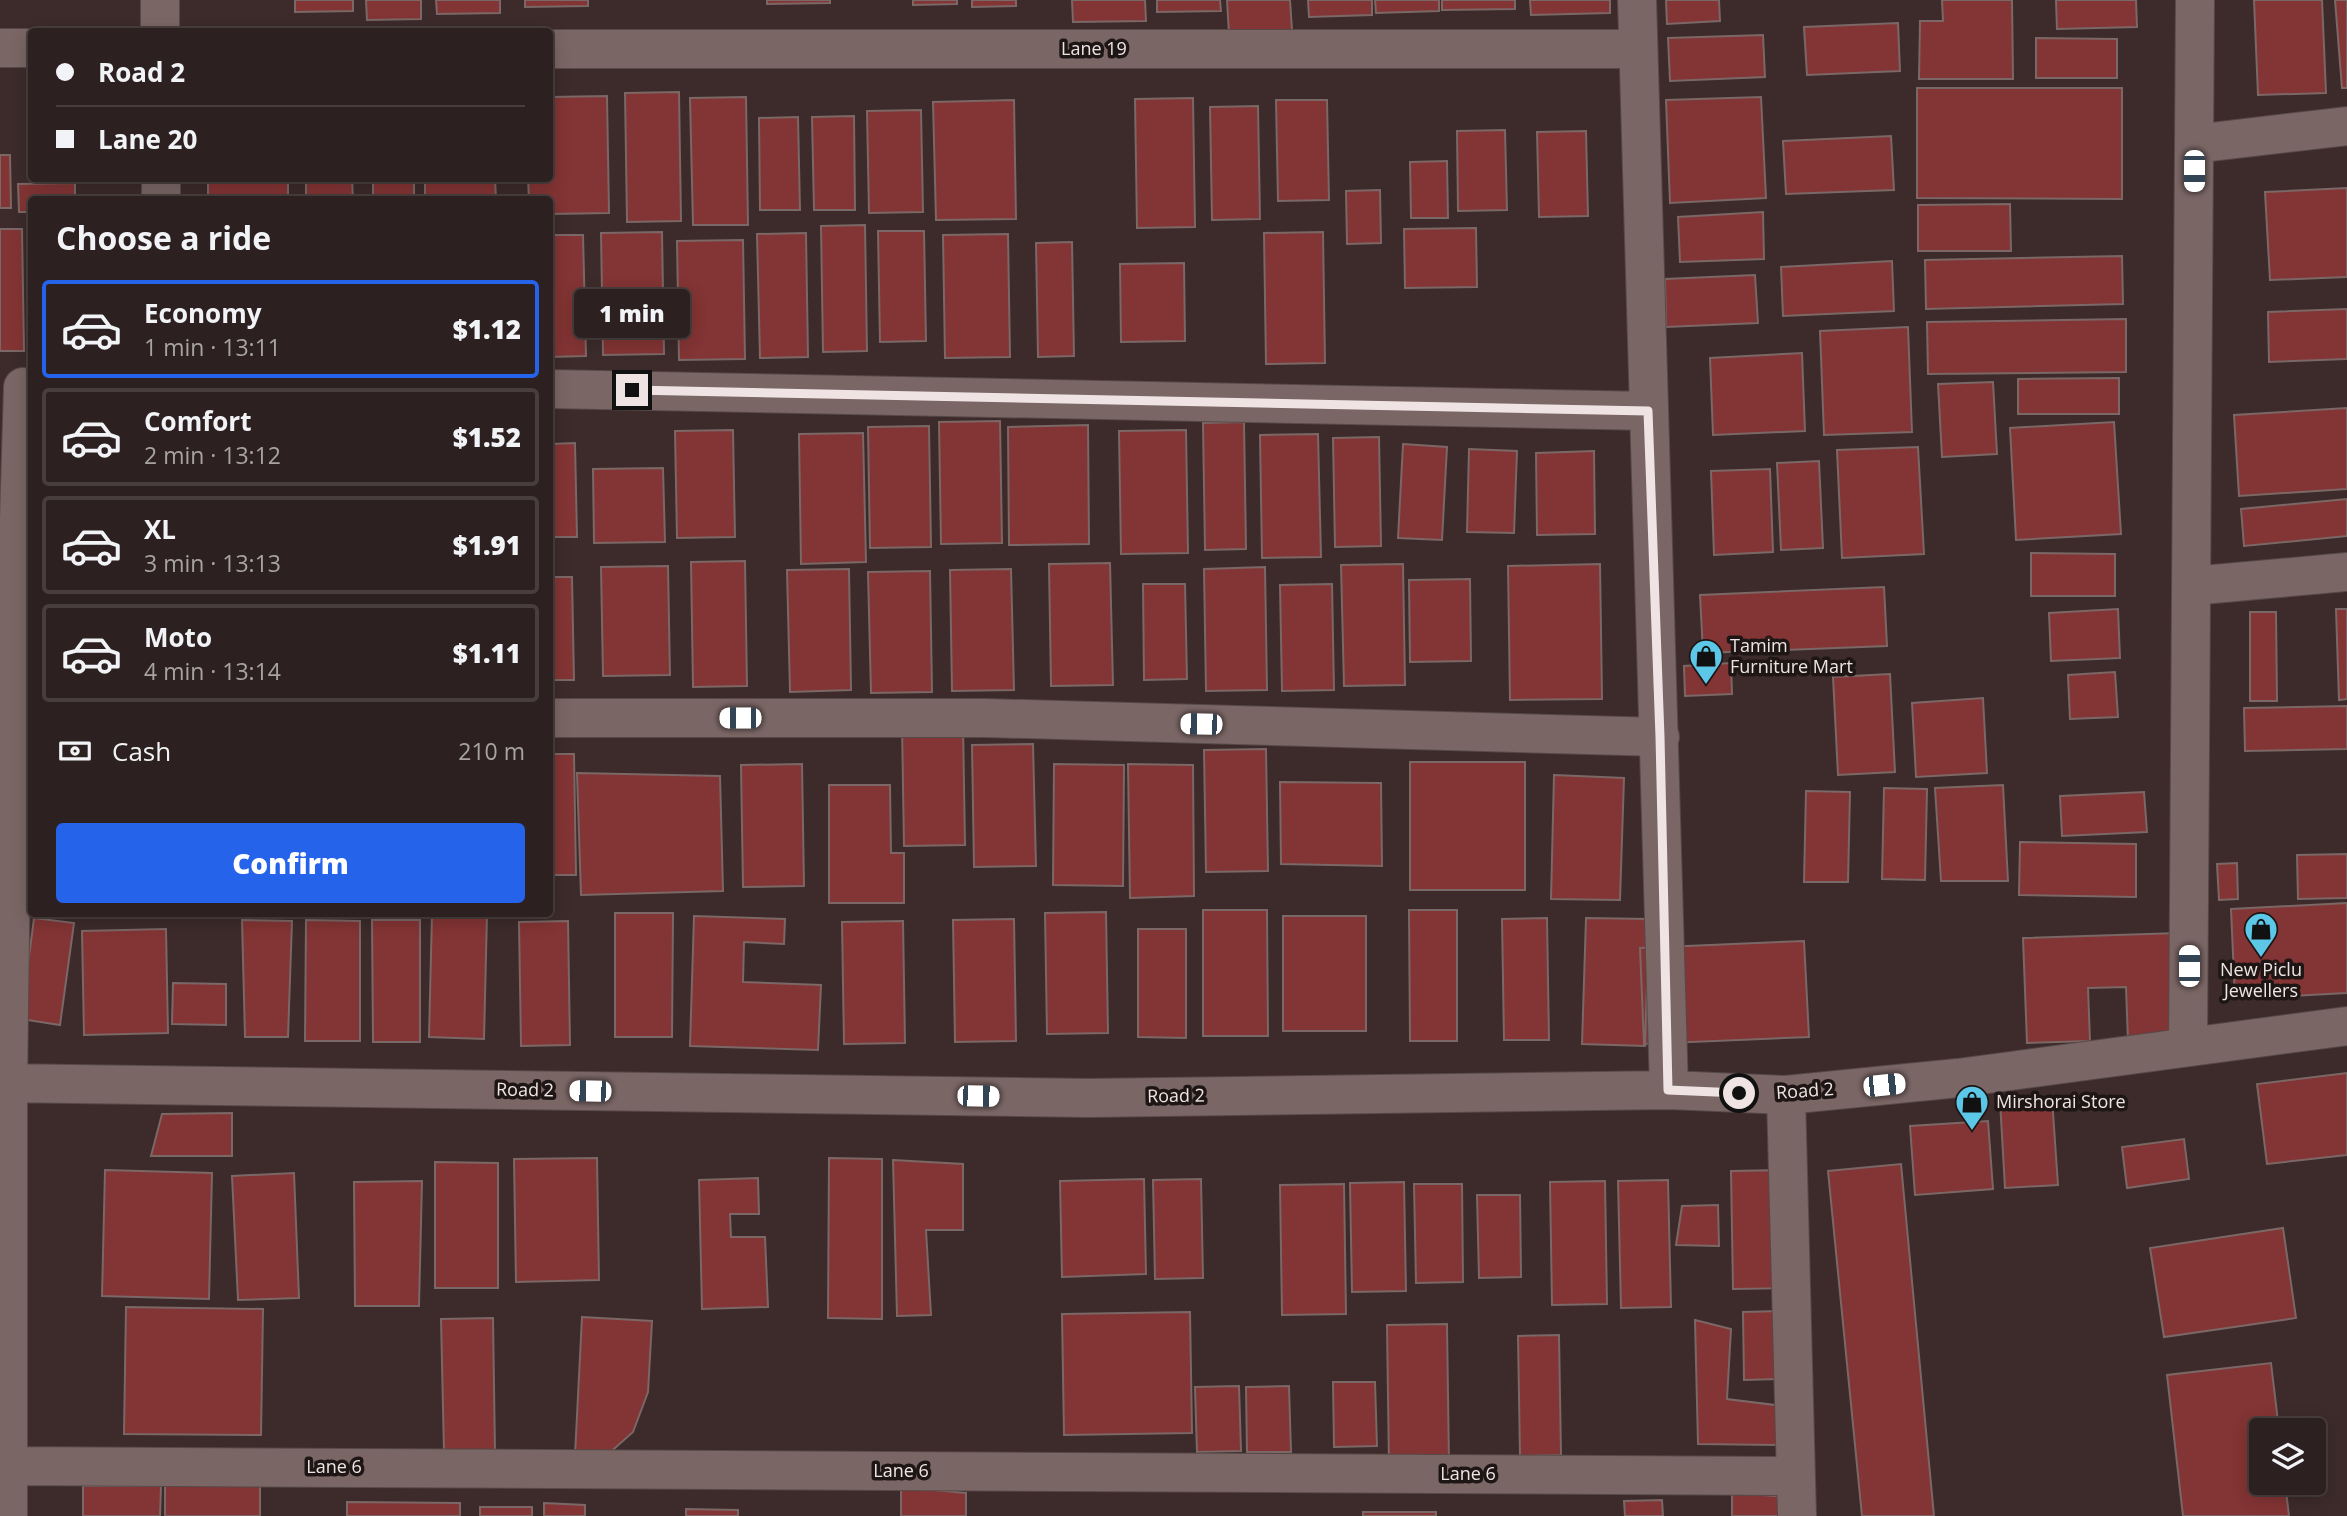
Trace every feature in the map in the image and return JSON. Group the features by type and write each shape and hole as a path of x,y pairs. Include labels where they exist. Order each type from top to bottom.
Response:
{"street":[{"path":"160,0 160,28"},
{"path":"1637,0 1668,1090"},
{"path":"2188,1047 2195,0"},
{"path":"0,48 28,48"},
{"name":"Lane 19","path":"553,49 1638,49"},
{"path":"2194,144 2347,126"},
{"path":"8,1516 4,1083 15,719 18,387"},
{"path":"553,389 1648,411"},
{"path":"2191,586 2347,572"},
{"path":"553,718 986,718 1660,737"},
{"name":"Road 2","path":"4,1083 1089,1098 1668,1090 1786,1095 1958,1078 2347,1026"},
{"path":"1786,1095 1797,1516"},
{"name":"Lane 6","path":"8,1466 1794,1476"}],"building":[{"path":"295,0 353,0 353,11 295,12"},
{"path":"366,0 421,0 421,19 367,20"},
{"path":"436,0 500,0 500,13 437,14"},
{"path":"525,0 588,0 588,6 525,7"},
{"path":"767,0 830,0 830,3 767,4"},
{"path":"913,0 957,0 957,4 913,5"},
{"path":"972,0 1016,0 1016,6 972,7"},
{"path":"1072,0 1145,0 1146,21 1073,22"},
{"path":"1157,0 1220,0 1221,11 1157,12"},
{"path":"1227,0 1290,0 1292,30 1229,34"},
{"path":"1308,0 1372,0 1372,15 1309,17"},
{"path":"1375,0 1439,0 1439,11 1376,13"},
{"path":"1442,0 1515,0 1515,9 1442,10"},
{"path":"1530,0 1610,0 1610,13 1531,15"},
{"path":"1666,0 1719,0 1720,21 1667,24"},
{"path":"1942,0 2012,0 2013,79 1919,79 1920,21 1943,21"},
{"path":"2056,0 2136,0 2137,27 2057,29"},
{"path":"2254,0 2322,0 2326,93 2258,95"},
{"path":"2335,0 2347,0 2347,88 2342,88"},
{"path":"1898,23 1900,71 1807,75 1804,27"},
{"path":"1763,35 1765,77 1670,81 1668,38"},
{"path":"2036,38 2117,39 2117,78 2036,78"},
{"path":"1917,88 2122,88 2122,199 1917,198"},
{"path":"679,92 681,221 627,222 625,93"},
{"path":"607,96 609,213 553,214 553,196 529,196 528,182 553,182 553,97"},
{"path":"746,97 748,225 693,225 690,98"},
{"path":"1761,97 1766,198 1670,203 1666,100"},
{"path":"1193,98 1195,227 1137,228 1135,99"},
{"path":"1014,100 1016,219 936,220 933,102"},
{"path":"1276,100 1327,100 1329,200 1278,201"},
{"path":"1258,106 1260,219 1212,220 1210,107"},
{"path":"921,110 923,212 869,213 867,111"},
{"path":"854,116 855,210 814,210 812,117"},
{"path":"798,117 800,210 760,210 759,118"},
{"path":"1505,130 1507,210 1458,211 1457,131"},
{"path":"1586,131 1588,216 1539,217 1537,132"},
{"path":"1891,136 1894,190 1786,194 1783,141"},
{"path":"0,155 10,155 11,208 0,208"},
{"path":"1447,161 1448,218 1411,218 1410,162"},
{"path":"208,182 288,182 288,196 208,196"},
{"path":"306,182 352,182 353,196 306,196"},
{"path":"373,182 414,182 414,196 373,196"},
{"path":"425,182 495,182 496,196 425,196"},
{"path":"75,183 75,196 28,196 28,212 19,212 18,184"},
{"path":"2347,188 2347,277 2270,280 2265,192"},
{"path":"1380,190 1381,243 1347,244 1346,191"},
{"path":"2010,204 2011,251 1918,251 1918,205"},
{"path":"1763,212 1764,259 1680,262 1678,217"},
{"path":"865,225 867,351 823,352 821,226"},
{"path":"1476,228 1477,287 1405,288 1404,229"},
{"path":"0,229 22,229 24,351 0,351"},
{"path":"878,231 924,231 926,341 880,342"},
{"path":"662,232 664,354 603,355 601,233"},
{"path":"1323,232 1325,363 1266,364 1264,233"},
{"path":"806,233 808,357 760,358 757,234"},
{"path":"1008,234 1010,357 945,358 943,235"},
{"path":"553,235 583,235 586,356 553,357"},
{"path":"743,240 745,359 679,360 677,241"},
{"path":"1072,242 1074,356 1038,357 1036,243"},
{"path":"2122,256 2123,304 1926,309 1925,260"},
{"path":"1892,261 1894,311 1783,316 1781,267"},
{"path":"1184,263 1185,341 1121,342 1120,264"},
{"path":"1755,275 1758,323 1666,327 1665,279"},
{"path":"2347,309 2347,359 2269,362 2268,312"},
{"path":"2126,319 2126,372 1928,374 1927,322"},
{"path":"1908,327 1912,432 1824,435 1820,331"},
{"path":"1802,353 1805,431 1713,435 1710,358"},
{"path":"2119,378 2119,414 2018,414 2018,379"},
{"path":"1993,382 1997,454 1942,457 1938,384"},
{"path":"2347,408 2347,489 2239,496 2234,415"},
{"path":"1000,421 1002,543 941,544 939,422"},
{"path":"1244,422 1246,549 1205,550 1203,423"},
{"path":"2114,422 2121,534 2016,540 2010,428"},
{"path":"1088,425 1089,544 1009,545 1008,427"},
{"path":"929,426 931,547 870,548 868,427"},
{"path":"733,430 735,537 677,538 675,431"},
{"path":"1186,430 1188,553 1121,554 1119,431"},
{"path":"863,433 866,562 801,564 799,434"},
{"path":"1318,434 1321,557 1262,558 1260,435"},
{"path":"1379,437 1381,546 1335,547 1333,438"},
{"path":"575,443 577,537 553,537 553,444"},
{"path":"1403,444 1447,447 1442,540 1398,538"},
{"path":"1918,447 1924,554 1842,558 1837,450"},
{"path":"1469,449 1517,451 1514,533 1467,532"},
{"path":"1594,451 1595,534 1537,535 1536,453"},
{"path":"1819,461 1823,548 1781,550 1777,463"},
{"path":"663,468 665,542 594,543 593,469"},
{"path":"1770,469 1773,552 1714,555 1711,471"},
{"path":"2347,499 2347,536 2244,546 2241,509"},
{"path":"2031,553 2115,554 2115,596 2031,596"},
{"path":"745,561 747,686 693,687 691,562"},
{"path":"1110,563 1113,685 1051,686 1049,564"},
{"path":"1403,564 1405,685 1344,686 1341,565"},
{"path":"1600,564 1602,699 1510,700 1508,566"},
{"path":"668,566 670,675 603,676 601,567"},
{"path":"1265,567 1267,690 1206,691 1204,569"},
{"path":"849,569 851,690 790,692 787,570"},
{"path":"1011,569 1014,690 952,691 950,570"},
{"path":"930,571 932,692 871,693 868,572"},
{"path":"553,577 572,577 574,680 553,680"},
{"path":"1470,579 1471,661 1410,662 1409,580"},
{"path":"1143,584 1185,584 1187,679 1144,680"},
{"path":"1332,584 1334,690 1282,691 1280,585"},
{"path":"1884,587 1887,646 1703,653 1700,595"},
{"path":"2118,609 2120,658 2051,661 2049,613"},
{"path":"2336,609 2347,609 2347,699 2339,700"},
{"path":"2250,612 2276,612 2277,701 2250,701"},
{"path":"1731,663 1732,694 1685,696 1684,666"},
{"path":"2115,672 2118,717 2070,719 2068,675"},
{"path":"1890,674 1895,772 1838,775 1833,677"},
{"path":"1983,698 1987,773 1916,777 1912,703"},
{"path":"2347,706 2347,749 2245,751 2244,708"},
{"path":"963,724 965,845 904,846 902,725"},
{"path":"1033,744 1036,866 974,867 972,745"},
{"path":"1266,749 1268,871 1206,872 1204,750"},
{"path":"553,754 574,754 576,875 553,875"},
{"path":"1410,762 1525,762 1525,890 1410,890"},
{"path":"802,764 804,886 743,887 741,765"},
{"path":"1054,764 1124,765 1123,886 1053,885"},
{"path":"1128,764 1193,765 1194,896 1130,898"},
{"path":"577,773 720,776 723,891 581,895"},
{"path":"1554,775 1624,778 1620,900 1551,899"},
{"path":"1280,782 1381,783 1382,866 1281,864"},
{"path":"829,785 890,785 891,853 904,853 904,903 829,903"},
{"path":"2003,785 2008,881 1941,881 1935,788"},
{"path":"1884,788 1927,789 1925,880 1882,879"},
{"path":"1806,791 1850,792 1848,882 1804,882"},
{"path":"2144,792 2147,832 2062,836 2060,796"},
{"path":"2020,842 2136,844 2136,897 2019,895"},
{"path":"2347,854 2347,898 2298,899 2297,855"},
{"path":"2237,863 2238,899 2219,900 2217,864"},
{"path":"2347,903 2347,993 2235,999 2231,909"},
{"path":"1203,910 1267,910 1268,1036 1203,1036"},
{"path":"1409,910 1457,910 1457,1041 1410,1041"},
{"path":"1106,912 1108,1033 1047,1034 1045,913"},
{"path":"615,913 673,913 672,1037 615,1037"},
{"path":"694,916 785,919 784,944 744,942 743,982 821,985 818,1050 690,1046"},
{"path":"1283,916 1366,916 1366,1031 1283,1031"},
{"path":"432,917 487,917 484,1039 429,1037"},
{"path":"34,918 74,923 60,1025 21,1019"},
{"path":"1547,918 1549,1040 1504,1040 1502,919"},
{"path":"1586,918 1649,919 1645,1046 1582,1044"},
{"path":"1014,919 1016,1041 955,1042 953,920"},
{"path":"242,920 292,921 288,1037 245,1037"},
{"path":"306,920 360,921 360,1041 305,1041"},
{"path":"372,920 420,920 420,1042 373,1042"},
{"path":"568,921 570,1045 521,1046 519,922"},
{"path":"903,921 905,1043 844,1044 842,922"},
{"path":"166,929 168,1033 84,1035 82,931"},
{"path":"1138,929 1186,929 1186,1038 1138,1037"},
{"path":"2178,933 2181,1040 2128,1041 2126,987 2088,988 2090,1041 2027,1043 2023,938"},
{"path":"1804,941 1809,1037 1644,1044 1640,948"},
{"path":"173,983 226,984 226,1025 172,1024"},
{"path":"2347,1073 2347,1155 2267,1164 2257,1084"},
{"path":"2052,1098 2058,1185 2005,1188 2000,1101"},
{"path":"232,1113 232,1156 151,1156 162,1114"},
{"path":"1988,1121 1993,1189 1915,1195 1910,1126"},
{"path":"2184,1139 2189,1179 2127,1188 2122,1147"},
{"path":"597,1158 599,1280 516,1282 514,1159"},
{"path":"829,1158 882,1159 882,1319 828,1318"},
{"path":"893,1160 963,1164 963,1230 926,1230 931,1315 897,1316"},
{"path":"435,1162 498,1163 498,1288 435,1288"},
{"path":"1901,1164 1934,1516 1862,1516 1828,1171"},
{"path":"105,1170 212,1173 209,1299 102,1296"},
{"path":"1787,1170 1789,1288 1733,1289 1731,1171"},
{"path":"294,1173 299,1298 238,1300 232,1176"},
{"path":"758,1178 759,1214 730,1214 731,1237 765,1237 768,1307 702,1309 699,1180"},
{"path":"1144,1179 1146,1274 1062,1277 1060,1181"},
{"path":"1201,1179 1203,1278 1155,1279 1153,1180"},
{"path":"1668,1180 1671,1307 1621,1308 1618,1181"},
{"path":"422,1181 419,1306 355,1306 354,1182"},
{"path":"1605,1181 1607,1304 1552,1305 1550,1182"},
{"path":"1404,1182 1406,1291 1352,1292 1350,1183"},
{"path":"1344,1184 1346,1314 1282,1315 1280,1185"},
{"path":"1414,1184 1462,1184 1463,1282 1416,1283"},
{"path":"1477,1195 1520,1195 1521,1277 1479,1278"},
{"path":"1718,1205 1719,1246 1676,1245 1682,1206"},
{"path":"2283,1228 2296,1318 2164,1337 2150,1248"},
{"path":"126,1307 263,1309 261,1435 124,1434"},
{"path":"1784,1311 1785,1379 1744,1380 1743,1312"},
{"path":"1190,1312 1192,1433 1064,1435 1062,1314"},
{"path":"582,1317 652,1321 648,1392 633,1432 606,1456 575,1455"},
{"path":"493,1318 495,1452 444,1452 441,1319"},
{"path":"1695,1320 1731,1329 1727,1399 1783,1406 1776,1445 1698,1444"},
{"path":"1447,1324 1449,1465 1389,1466 1387,1325"},
{"path":"1559,1335 1561,1455 1520,1456 1518,1336"},
{"path":"2271,1363 2278,1418 2249,1418 2249,1495 2287,1495 2289,1516 2183,1516 2167,1375"},
{"path":"1333,1382 1375,1382 1377,1446 1334,1447"},
{"path":"1239,1386 1241,1451 1197,1452 1195,1387"},
{"path":"1289,1386 1291,1452 1247,1452 1246,1387"},
{"path":"260,1481 260,1516 165,1516 165,1482"},
{"path":"83,1486 161,1486 160,1516 83,1516"},
{"path":"901,1487 966,1493 966,1516 901,1516"},
{"path":"1732,1493 1808,1498 1809,1516 1732,1516"},
{"path":"1662,1500 1663,1516 1625,1516 1624,1501"},
{"path":"347,1502 460,1503 460,1516 347,1516"},
{"path":"544,1503 585,1505 585,1516 544,1516"},
{"path":"480,1507 532,1507 532,1516 480,1516"},
{"path":"686,1509 738,1510 738,1516 686,1516"},
{"path":"1363,1512 1436,1512 1436,1516 1363,1516"}],"place":[{"name":"Tamim Furniture Mart","path":"1706,686"},
{"name":"New Piclu Jewellers","path":"2261,959"},
{"name":"Mirshorai Store","path":"1972,1132"}],"route":[{"path":"632,390 1648,411 1660,737 1668,1090 1739,1093"}]}
